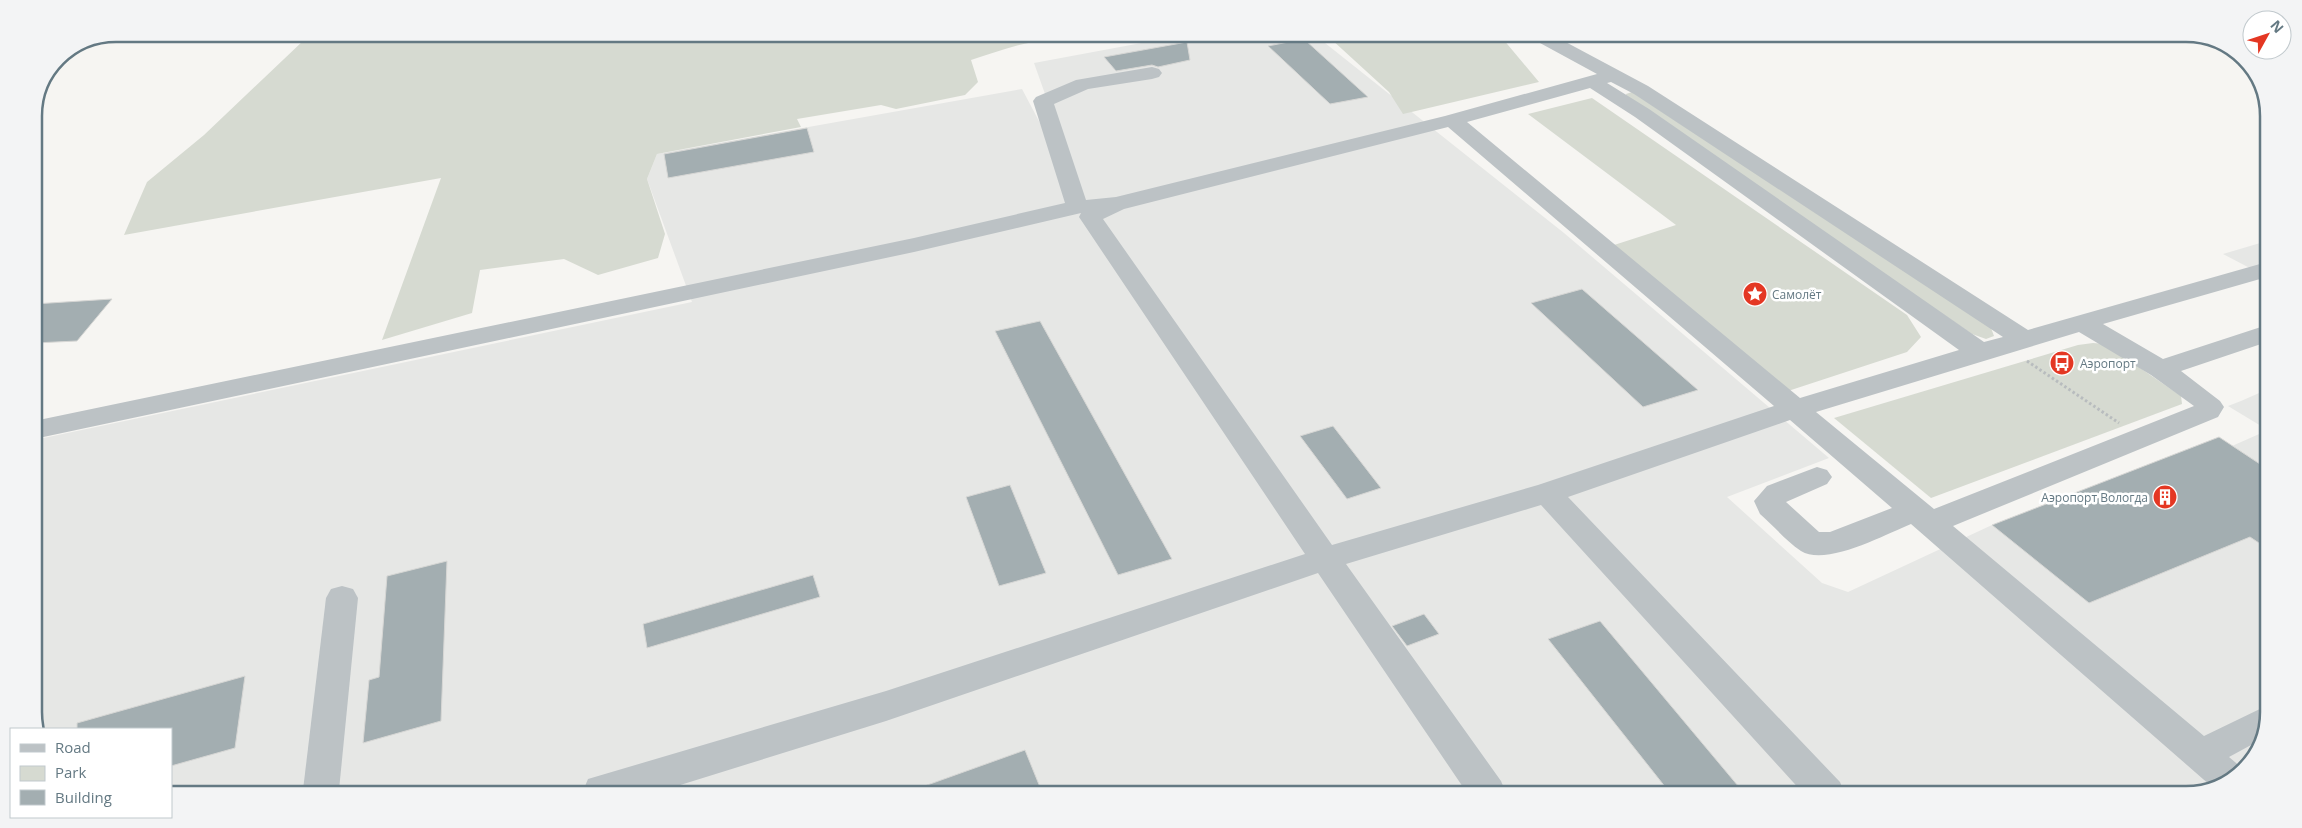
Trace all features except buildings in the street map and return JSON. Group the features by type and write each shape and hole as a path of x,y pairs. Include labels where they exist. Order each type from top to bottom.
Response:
{"street":[{"path":"1539,42 1591,81 2003,346"},
{"path":"1552,42 1641,90 2003,346"},
{"path":"1077,207 1043,101 1083,84 1152,74"},
{"path":"43,428 914,245 1077,207 1116,204 1452,120 1614,76"},
{"path":"1452,120 1923,516 2223,775"},
{"path":"1116,204 1090,217 1325,560 1483,786"},
{"path":"638,786 653,784 1325,560 1547,493 1795,409 2003,346 2259,277"},
{"path":"1817,477 1776,493 1769,501 1770,506 1812,543 1823,544 1923,516 2208,412 2210,407 2160,369 2084,324"},
{"path":"2160,369 2259,336"},
{"path":"1547,493 1820,786"},
{"path":"321,786 342,598"},
{"path":"2200,755 2258,725"}],"path":[{"path":"2003,346 2141,437"}],"shaded area":[{"name":"Аэропорт Вологда","path":"1147,42 1324,42 1564,233 1829,458 1727,497 1822,583 1848,592 1992,525 2219,437 2232,446 2260,434 2260,711 2256,735 2250,748 2234,767 2218,778 2209,782 2185,786 172,786 172,728 44,728 43,438 692,302 647,179 657,154 1022,89 1087,212 1034,63"},
{"path":"2259,243 2259,273 2223,254"},
{"path":"2259,393 2260,425 2228,406"}],"green space":[{"path":"302,42 1031,42 971,60 978,82 965,95 896,109 881,105 797,119 801,127 657,154 647,179 665,234 658,258 598,275 564,259 480,270 472,313 382,340 441,178 124,235 147,182 204,135"},
{"path":"1334,42 1506,42 1539,82 1403,114 1389,92"},
{"path":"1632,92 1991,328 1994,336 1986,339 1972,334 1627,99 1626,94"},
{"path":"1592,98 1907,315 1921,337 1907,352 1785,392 1611,246 1676,225 1528,114"},
{"path":"2105,344 2181,396 2182,404 1931,498 1834,418 2078,345"}],"place":[{"name":"Самолёт","path":"1755,294"},
{"name":"Аэропорт","path":"2062,363"},
{"name":"Аэропорт Вологда","path":"2165,497"}]}
